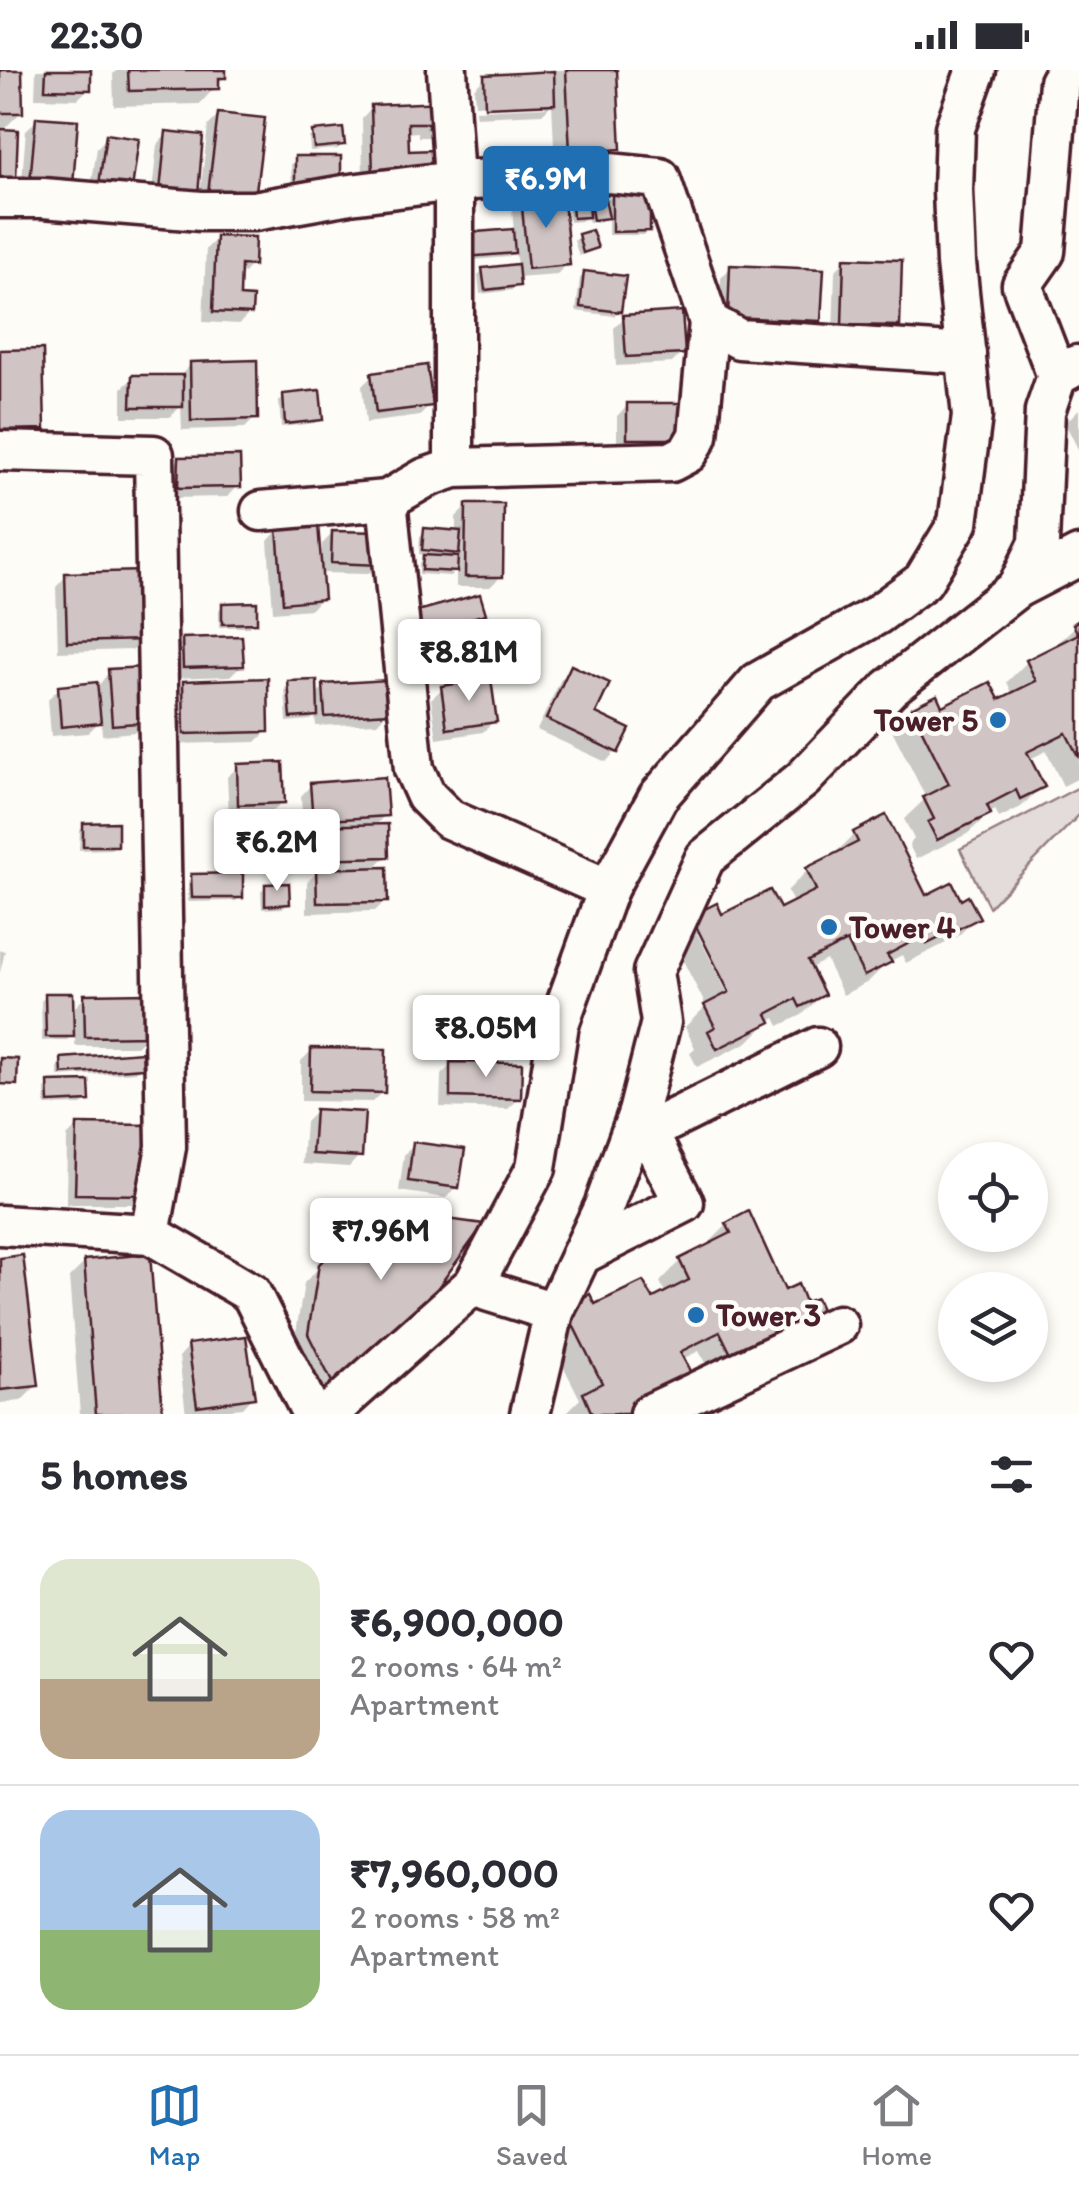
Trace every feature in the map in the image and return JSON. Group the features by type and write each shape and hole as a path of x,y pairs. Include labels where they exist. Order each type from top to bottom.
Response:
{"street":[{"path":"447,70 454,181 454,468"},
{"path":"328,1414 474,1284 536,1168 559,1024 608,889 658,796 758,682 877,615 924,581 958,523 972,416 954,227 955,128 976,70"},
{"path":"1017,588 1039,543 1045,411 1068,370 1022,285 1045,252 1059,82 1067,70"},
{"path":"0,198 254,211 454,181 609,173 660,178 709,322 698,436 688,453 671,462 454,468 386,500 261,511"},
{"path":"709,322 739,339 966,354"},
{"path":"0,450 154,454 166,1146 150,1234"},
{"path":"386,500 414,770 426,796 449,819 608,889"},
{"path":"530,1414 554,1312 643,1122 661,1022 653,972 705,858 803,779 890,688 1017,588 1079,556"},
{"path":"643,1122 818,1047"},
{"path":"581,1256 684,1204 643,1122"},
{"path":"0,1225 150,1234 251,1293 312,1414"},
{"path":"474,1284 554,1312"},
{"path":"649,1414 838,1325"}],"shaded area":[{"path":"1079,787 1079,815 989,907 960,849"}],"building":[{"path":"0,70 22,70 23,113 0,113"},
{"path":"46,70 91,70 91,90 45,89"},
{"path":"128,70 226,70 226,78 219,78 219,89 129,91"},
{"path":"566,70 617,70 621,149 570,153"},
{"path":"554,71 555,104 485,107 484,75"},
{"path":"445,102 446,127 408,123 409,151 446,145 447,175 373,177 371,105"},
{"path":"218,113 265,118 255,199 208,193"},
{"path":"36,117 78,120 73,186 30,182"},
{"path":"343,128 345,145 314,148 312,131"},
{"path":"0,129 18,130 16,180 0,179"},
{"path":"166,131 203,135 198,195 160,191"},
{"path":"106,134 139,139 132,189 99,185"},
{"path":"295,156 341,156 341,183 295,184"},
{"path":"587,188 589,217 573,218 571,189"},
{"path":"603,189 609,218 593,220 588,192"},
{"path":"563,192 570,265 528,269 521,197"},
{"path":"650,192 650,231 612,232 612,193"},
{"path":"513,229 515,253 466,257 464,233"},
{"path":"592,230 598,248 583,253 578,234"},
{"path":"216,236 255,237 254,266 241,265 240,296 253,297 252,314 213,312"},
{"path":"844,258 902,260 900,326 842,325"},
{"path":"518,264 520,286 485,290 482,268"},
{"path":"730,265 824,269 821,321 728,317"},
{"path":"584,271 626,276 621,312 580,307"},
{"path":"682,311 685,354 626,357 623,315"},
{"path":"43,349 45,429 0,430 0,350"},
{"path":"257,360 258,419 191,421 190,362"},
{"path":"427,365 433,406 376,413 371,373"},
{"path":"132,375 183,375 183,407 131,407"},
{"path":"320,390 323,420 285,424 283,394"},
{"path":"627,403 692,403 692,439 627,439"},
{"path":"240,456 241,487 178,488 179,457"},
{"path":"466,504 504,504 503,577 465,577"},
{"path":"318,524 324,599 283,603 277,528"},
{"path":"424,528 461,531 459,554 422,550"},
{"path":"332,531 382,532 381,565 331,563"},
{"path":"423,555 458,557 457,572 422,570"},
{"path":"144,571 146,640 67,642 65,573"},
{"path":"480,594 486,614 419,633 414,612"},
{"path":"257,602 257,623 222,624 222,603"},
{"name":"Tower 5","path":"1079,620 1079,758 1066,733 1027,752 1045,787 1020,799 1016,790 987,805 991,814 937,840 928,822 934,819 923,797 949,784 911,708 937,695 942,706 990,682 999,699 1036,681 1026,660 1078,634 1073,624"},
{"path":"492,625 499,656 427,672 420,642"},
{"path":"242,636 244,666 183,668 182,638"},
{"path":"571,665 610,683 596,713 630,729 618,753 546,719"},
{"path":"145,667 149,722 112,725 108,669"},
{"path":"268,678 269,732 184,734 183,681"},
{"path":"491,679 497,722 447,729 441,686"},
{"path":"317,680 318,716 291,718 288,681"},
{"path":"388,680 390,713 325,717 323,684"},
{"path":"97,682 101,723 61,727 58,686"},
{"path":"283,762 285,803 238,805 237,764"},
{"path":"385,777 388,816 313,821 310,783"},
{"name":"Tower 4","path":"886,815 926,895 952,882 961,900 968,896 980,918 927,944 923,936 887,955 892,962 864,976 847,941 808,961 825,995 800,1007 796,999 767,1014 771,1022 717,1049 708,1031 715,1027 704,1005 729,992 691,916 717,903 722,914 770,890 780,908 816,890 806,868 858,842 853,832"},
{"path":"118,822 118,846 83,846 83,823"},
{"path":"388,824 389,857 312,859 311,826"},
{"path":"387,867 388,902 317,903 316,869"},
{"path":"243,873 243,898 192,898 191,874"},
{"path":"289,883 290,904 265,906 265,884"},
{"path":"45,993 73,993 74,1037 46,1037"},
{"path":"149,993 150,1036 85,1037 84,994"},
{"path":"311,1048 386,1049 385,1093 310,1091"},
{"path":"142,1052 143,1068 62,1074 61,1058"},
{"path":"0,1058 18,1059 17,1085 0,1084"},
{"path":"450,1062 522,1063 521,1099 450,1097"},
{"path":"89,1081 90,1101 49,1103 48,1082"},
{"path":"315,1109 365,1112 362,1157 312,1154"},
{"path":"77,1124 149,1125 148,1195 75,1194"},
{"path":"413,1142 465,1149 459,1188 408,1181"},
{"name":"Tower 3","path":"749,1211 785,1290 798,1284 805,1302 816,1298 827,1323 737,1366 720,1332 680,1352 698,1386 642,1414 592,1414 583,1393 602,1383 564,1307 590,1294 595,1304 643,1281 653,1298 689,1280 679,1259 731,1233 726,1223"},
{"path":"395,1212 484,1224 423,1308 333,1384 308,1334 319,1264 349,1234"},
{"path":"150,1254 163,1414 96,1414 84,1260"},
{"path":"23,1255 39,1386 0,1390 0,1258"},
{"path":"246,1336 255,1398 197,1406 188,1344"}],"place":[{"name":"Tower 5","path":"998,720"},
{"name":"Tower 4","path":"829,927"},
{"name":"Tower 3","path":"696,1315"}]}
